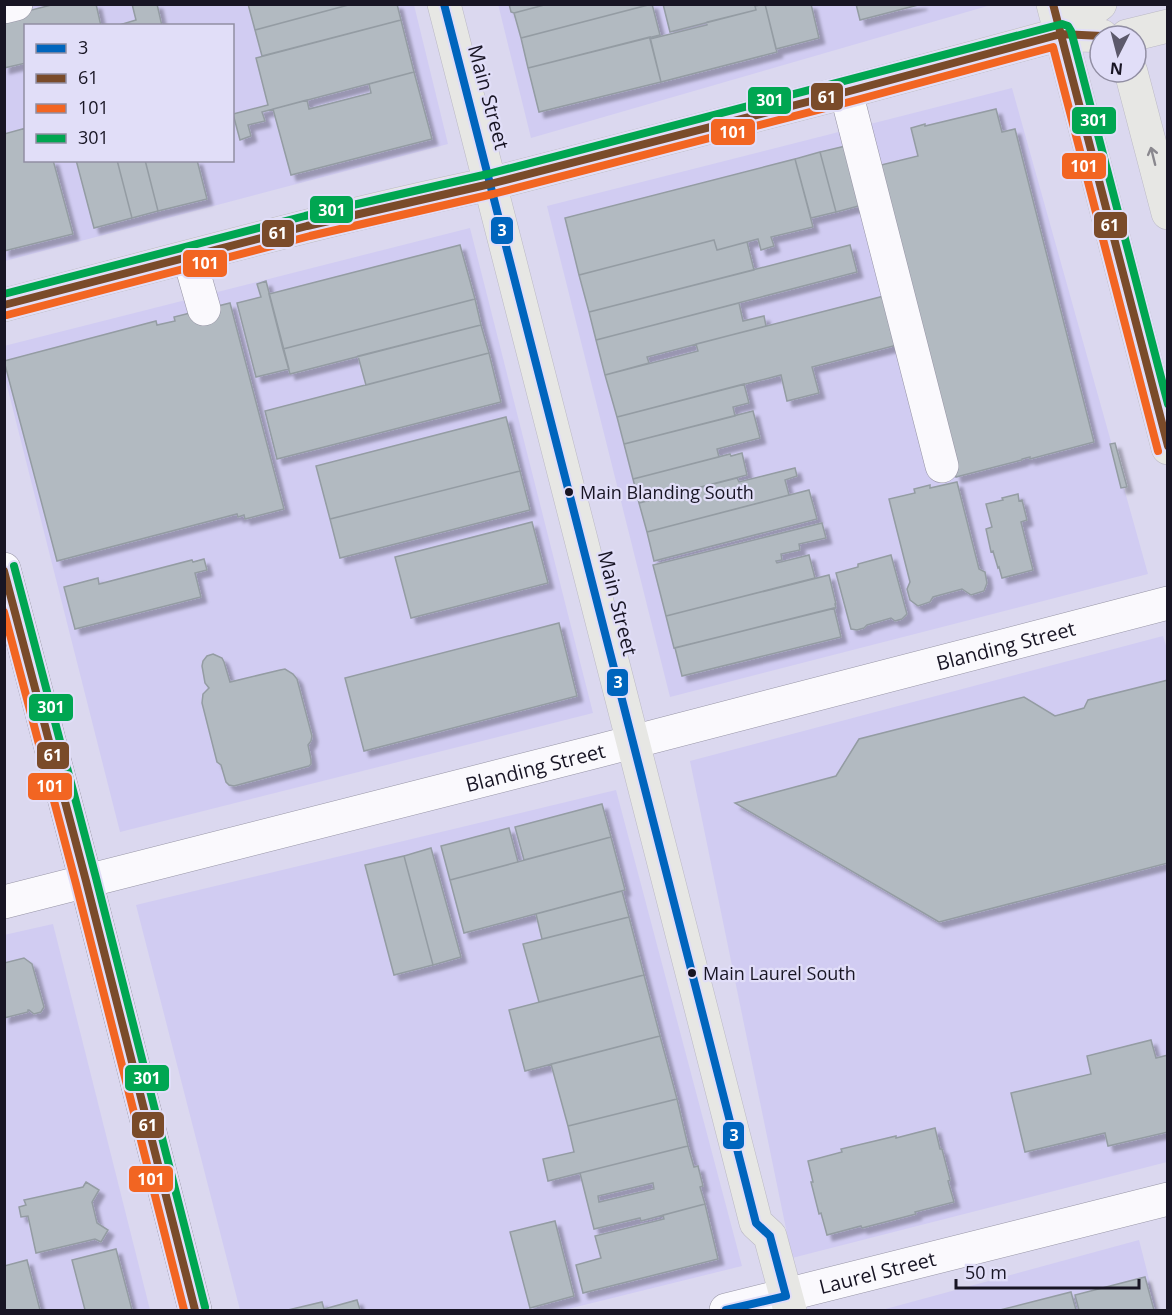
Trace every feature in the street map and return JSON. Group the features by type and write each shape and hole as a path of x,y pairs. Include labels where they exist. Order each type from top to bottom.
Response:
{"main road":[{"name":"Main Street","path":"444,4 500,181 643,739 775,1218 770,1236 788,1303"},
{"name":"Main Street","path":"465,4 500,181"},
{"path":"4,305 846,92 1100,4"},
{"path":"1114,4 1119,24"},
{"path":"1057,19 1088,31"},
{"path":"1057,19 1167,448"},
{"path":"1148,31 1167,26"},
{"path":"1134,84 1167,213"}],"street":[{"path":"4,7 16,4"},
{"path":"846,92 942,466"},
{"path":"189,257 204,309"},
{"path":"4,569 195,1311"},
{"name":"Blanding Street","path":"4,902 1167,603"},
{"name":"Laurel Street","path":"726,1311 788,1303 1167,1199"}],"shaded area":[{"path":"498,4 991,5 531,138"},
{"path":"5,5 414,5 448,144 5,261"},
{"path":"1012,88 1148,574 670,697 547,206"},
{"path":"470,228 593,713 120,832 5,378 4,346"},
{"path":"1163,636 1168,652 1167,1162 792,1258 690,761"},
{"path":"616,790 742,1266 564,1310 240,1310 136,905"},
{"path":"53,924 150,1310 5,1310 4,935"},
{"path":"1139,1240 1157,1310 882,1310"}],"building":[{"path":"55,4 96,4 101,24 24,24 24,63 4,68 4,17"},
{"path":"132,4 157,4 162,24 123,24 136,20"},
{"path":"248,4 352,4 255,30"},
{"path":"352,4 397,4 401,20 262,56 255,30"},
{"path":"509,4 548,4 514,13 511,12"},
{"path":"548,4 652,4 521,38 514,13"},
{"path":"652,4 660,35 528,68 521,38"},
{"path":"663,4 763,4 755,6 756,10 670,32"},
{"path":"765,4 811,4 819,38 776,49"},
{"path":"765,4 777,52 661,82 650,39 707,25 707,22 756,10 755,6"},
{"path":"856,4 922,4 860,20"},
{"path":"401,20 414,72 262,112 265,121 248,125 251,136 240,140 234,114 268,105 256,58"},
{"path":"650,37 661,82 539,112 528,68"},
{"path":"414,72 432,139 291,175 273,109 307,100 309,109 371,93 369,84"},
{"path":"996,109 1002,132 1015,129 1094,442 956,477 877,166 918,156 911,128"},
{"path":"24,129 24,162 54,162 73,234 4,251 4,134"},
{"path":"850,145 866,204 836,212 820,152"},
{"path":"820,152 836,212 811,218 795,159"},
{"path":"795,159 813,227 771,237 774,246 761,250 758,239 717,250 714,240 579,275 565,218"},
{"path":"77,162 118,162 132,218 94,228"},
{"path":"118,162 146,162 158,211 132,218"},
{"path":"146,162 198,162 207,199 158,211"},
{"path":"714,240 717,250 747,242 754,270 589,312 579,275"},
{"path":"460,245 475,299 283,349 269,294"},
{"path":"850,245 857,272 596,340 589,312"},
{"path":"266,281 289,369 256,377 237,303 261,297 257,284"},
{"path":"888,295 901,344 812,367 819,393 787,401 781,375 617,417 605,375 698,351 696,344"},
{"path":"475,299 481,325 290,374 283,349"},
{"path":"230,303 284,509 245,519 244,515 238,517 237,514 57,561 4,361 156,321 157,325 175,321 174,317"},
{"path":"739,303 743,321 764,316 766,326 647,357 649,363 605,375 596,340"},
{"path":"481,325 489,353 366,385 358,356"},
{"path":"489,353 501,402 277,459 265,411"},
{"path":"744,384 749,403 733,407 735,416 624,444 617,417"},
{"path":"753,411 760,438 717,449 719,457 633,479 624,444"},
{"path":"506,417 520,471 330,519 316,466"},
{"path":"1115,443 1127,487 1121,488 1110,444"},
{"path":"742,453 747,475 639,503 633,479 730,454 731,456"},
{"path":"795,468 797,476 785,480 789,495 647,532 639,503 737,478 739,482"},
{"path":"520,471 530,510 340,558 330,519"},
{"path":"957,482 979,569 985,572 987,583 984,591 971,595 962,589 933,597 930,602 918,606 910,600 907,589 910,582 889,499 915,493 914,489 930,485 930,488"},
{"path":"809,490 817,519 654,561 647,532"},
{"path":"1018,494 1019,501 1022,500 1027,520 1021,522 1033,570 1002,578 993,551 991,552 986,529 992,527 986,504"},
{"path":"532,522 548,583 411,618 395,557"},
{"path":"822,523 826,538 799,544 800,550 781,554 782,560 776,561 777,563 809,555 815,578 666,616 653,565"},
{"path":"891,555 907,614 895,621 891,618 857,630 851,629 836,573"},
{"path":"204,559 207,570 195,573 201,597 75,629 64,587 98,578 99,584 192,560 193,562"},
{"path":"829,575 836,608 674,648 666,616"},
{"path":"834,608 841,637 682,676 675,648"},
{"path":"559,623 577,696 364,751 345,678"},
{"path":"213,654 222,658 230,682 285,669 293,674 297,679 312,736 308,745 311,759 309,766 234,786 226,782 221,765 217,762 202,703 203,694 209,688 205,683 203,661 207,656"},
{"path":"1168,680 1168,863 939,922 735,803 836,776 859,739 1024,697 1055,716 1084,708 1088,700"},
{"path":"602,804 611,837 524,860 515,827"},
{"path":"509,828 518,862 450,880 441,846"},
{"path":"611,837 625,890 464,933 450,880"},
{"path":"431,848 461,957 433,965 404,856"},
{"path":"404,856 433,965 394,975 365,865"},
{"path":"622,891 629,917 542,939 536,914"},
{"path":"629,917 644,975 539,1002 523,944"},
{"path":"24,958 32,964 44,1007 41,1012 34,1014 28,1010 28,1012 4,1018 4,963"},
{"path":"644,975 660,1036 525,1071 509,1010"},
{"path":"660,1036 677,1099 568,1126 551,1064"},
{"path":"1151,1040 1156,1058 1168,1055 1168,1132 1108,1146 1105,1133 1025,1152 1011,1093 1091,1074 1087,1056"},
{"path":"677,1099 688,1146 548,1181 543,1159 574,1152 568,1126"},
{"path":"935,1128 954,1202 915,1212 916,1214 827,1235 821,1213 819,1214 808,1161 842,1152 841,1149"},
{"path":"688,1146 694,1167 698,1166 703,1186 700,1187 705,1204 641,1221 640,1218 594,1229 580,1173","holes":["653,1183 654,1189 599,1202 598,1196"]},
{"path":"86,1182 99,1190 92,1202 97,1223 108,1230 101,1242 95,1239 36,1253 28,1216 21,1217 19,1207 26,1205 24,1200 83,1187"},
{"path":"705,1204 718,1259 583,1293 576,1265 601,1258 595,1236 664,1219 663,1215"},
{"path":"555,1221 574,1296 530,1308 510,1232"},
{"path":"116,1249 132,1310 85,1310 72,1260"},
{"path":"27,1260 40,1310 4,1310 4,1266"},
{"path":"1145,1277 1154,1310 1079,1310 1075,1295"},
{"path":"1071,1292 1076,1310 1000,1310"},
{"path":"357,1300 360,1310 288,1310 322,1302 324,1309"}],"transit line":[{"name":"3","path":"444,4 756,1223 770,1236 786,1296 726,1310"},
{"name":"61","path":"1053,4 1168,446"},
{"name":"301","path":"4,294 305,216 488,174 1062,24 1068,26 1071,31 1168,404"},
{"name":"61","path":"4,305 307,226 490,184 1061,34 1088,35"},
{"name":"101","path":"7,315 310,236 493,194 1053,47 1158,451"},
{"name":"301","path":"14,566 205,1307"},
{"name":"61","path":"4,571 86,881 195,1310"},
{"name":"101","path":"4,612 184,1310"}],"place":[{"name":"Main Blanding South","path":"569,492"},
{"name":"Main Laurel South","path":"692,973"}]}
